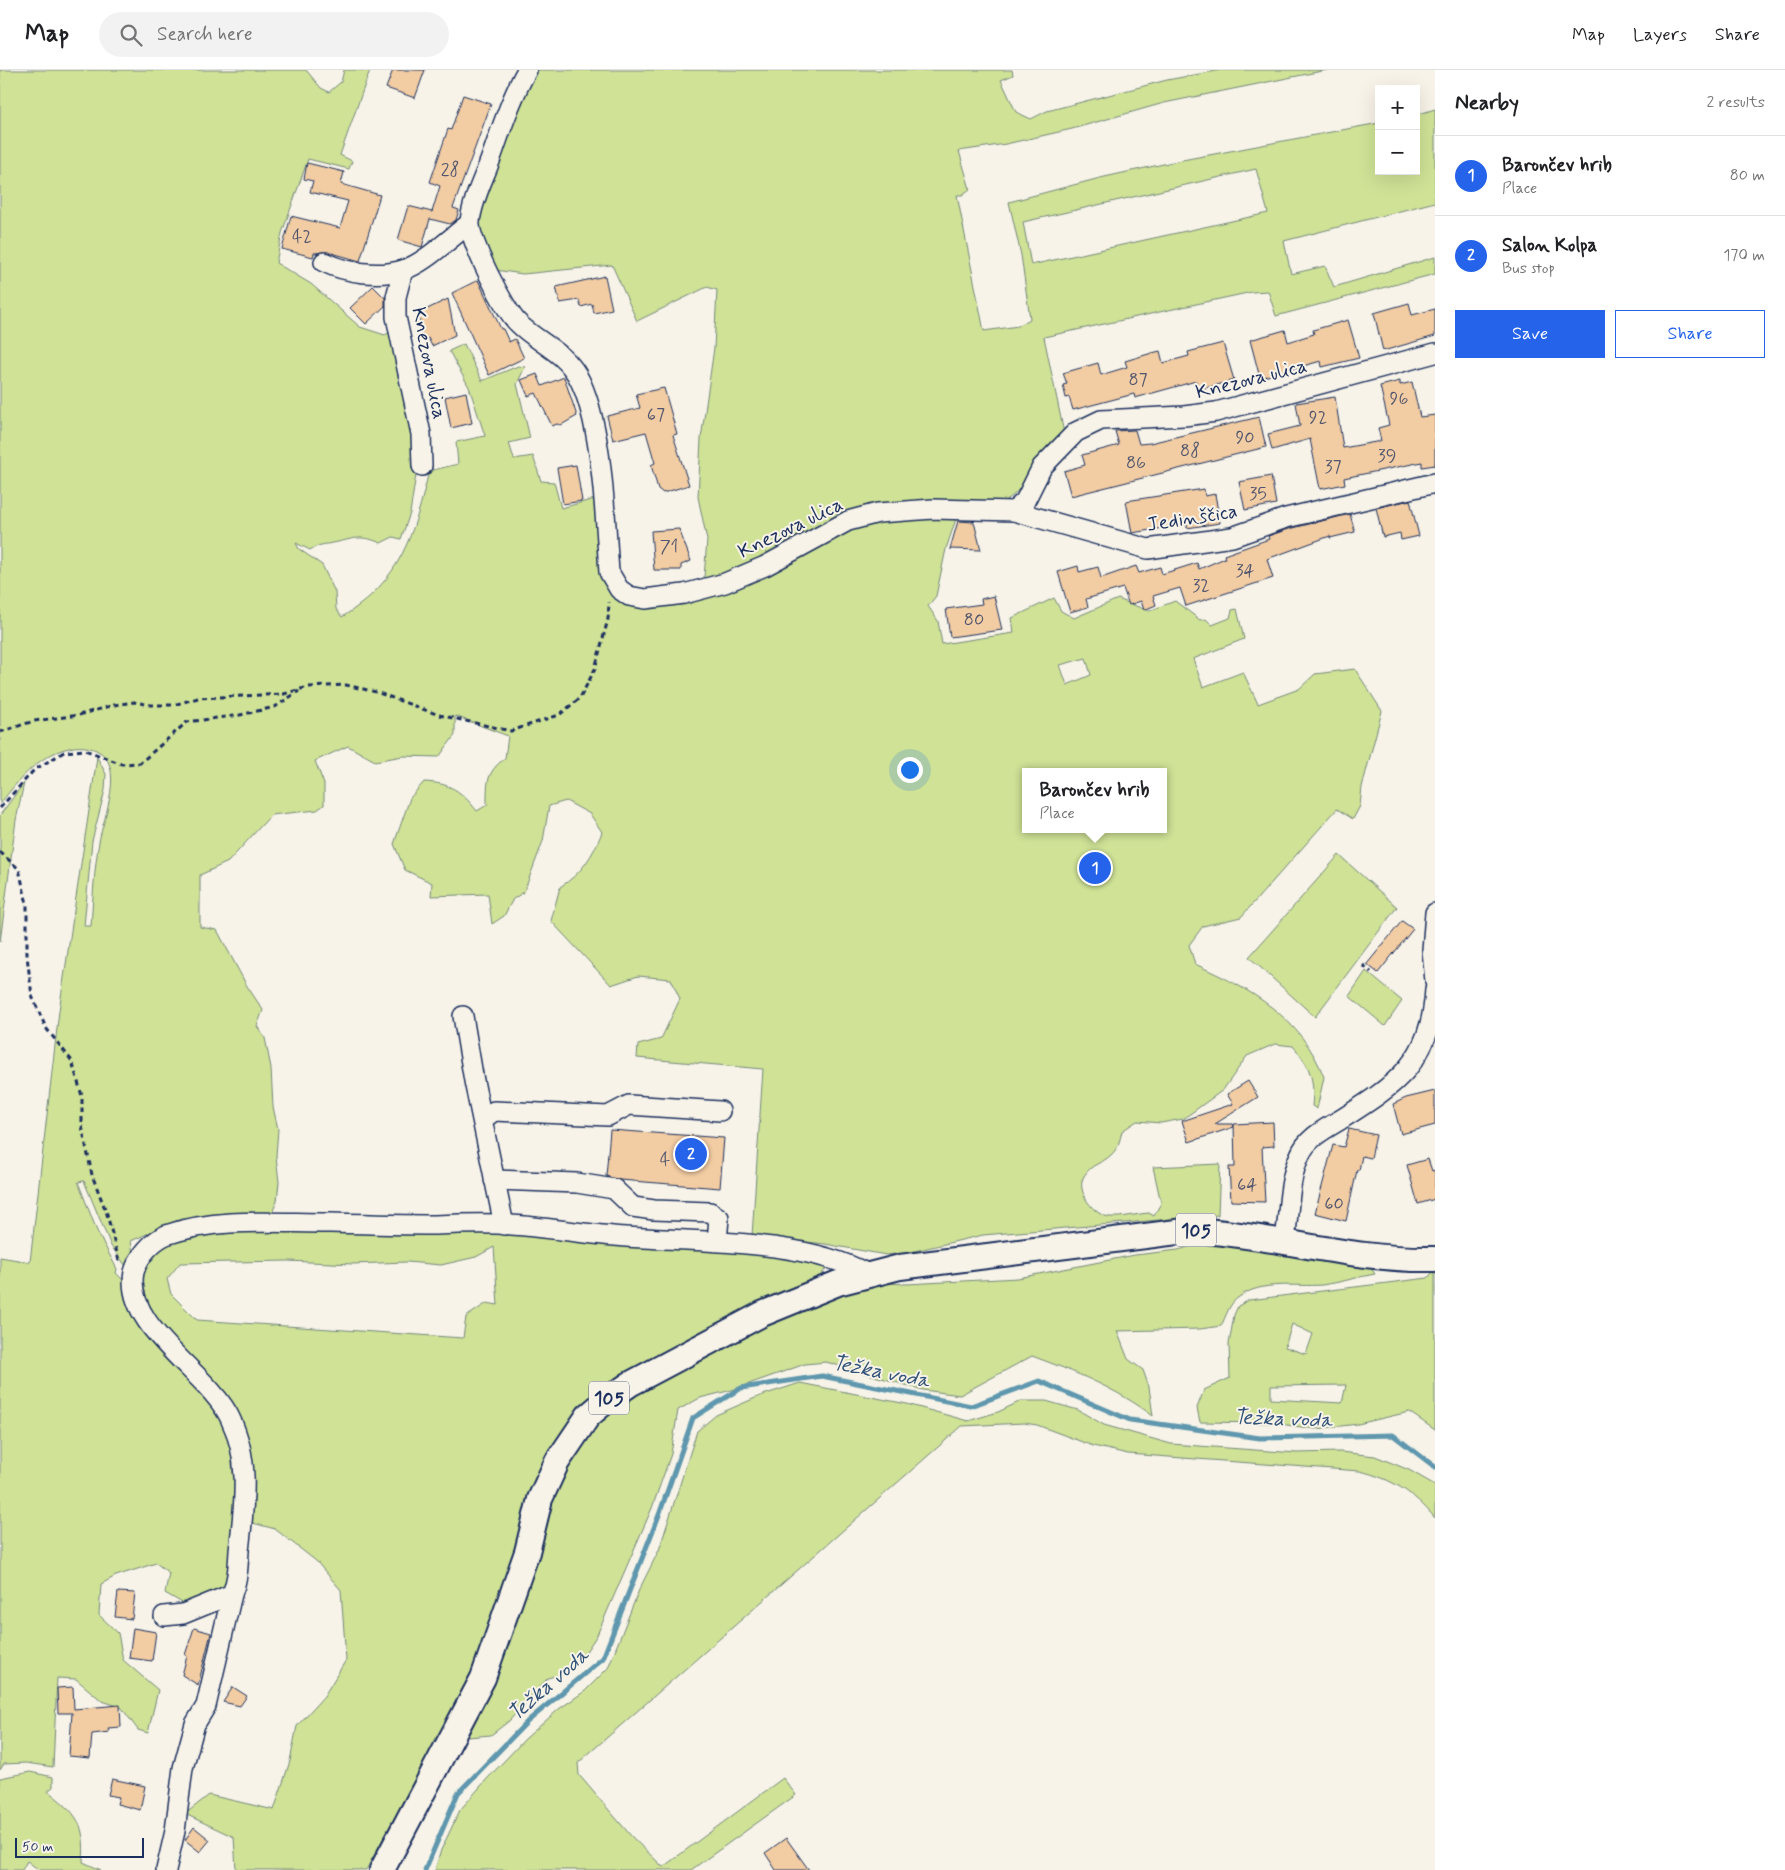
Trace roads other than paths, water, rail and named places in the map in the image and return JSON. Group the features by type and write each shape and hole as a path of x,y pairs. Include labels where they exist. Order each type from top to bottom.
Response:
{"main road":[{"name":"105","path":"382,1870 483,1678 527,1552 540,1499 557,1462 588,1416 630,1384 762,1314 838,1282 900,1267 1194,1230 1230,1232 1371,1257 1435,1258"}],"street":[{"path":"324,262 341,270 358,273 404,270 469,224 474,201 511,105 527,70"},
{"name":"Knezova ulica","path":"469,224 476,244 506,308 518,323 568,362 578,377 588,405 596,440 609,572 619,589 629,596 645,599 684,594 741,576 765,566 848,521 878,512 932,508 1014,511 1025,501 1042,467 1076,432 1101,420 1184,416 1216,412 1435,353"},
{"name":"Knezova ulica","path":"404,270 396,297 396,317 421,434 422,466"},
{"name":"Jedinščica","path":"1014,511 1148,549 1232,537 1286,518 1435,483"},
{"path":"1435,913 1432,950 1435,981"},
{"path":"1285,1241 1294,1170 1300,1153 1311,1140 1324,1130 1396,1082 1430,1046 1435,989"},
{"path":"463,1016 474,1081 504,1225"},
{"path":"483,1119 494,1111 608,1116 629,1105 720,1111"},
{"path":"494,1180 577,1184 614,1190 633,1206 654,1210 710,1212 719,1218 716,1241"},
{"path":"166,1870 175,1832 183,1768 195,1724 206,1706 232,1594 238,1577 245,1509 243,1465 239,1439 229,1415 147,1320 138,1306 133,1283 137,1262 162,1237 203,1226 250,1222 504,1225 625,1237 716,1241 780,1249 850,1264 868,1274"},
{"path":"164,1616 183,1614 232,1594"}],"waterway":[{"name":"Težka voda","path":"425,1870 458,1793 528,1721 603,1658 659,1515 693,1418 741,1388 822,1376 971,1406 1039,1381 1130,1420 1260,1438 1393,1435 1435,1467"}],"place":[{"name":"Barončev hrib","path":"1095,868"},
{"name":"Salon Kolpa","path":"691,1154"}]}
